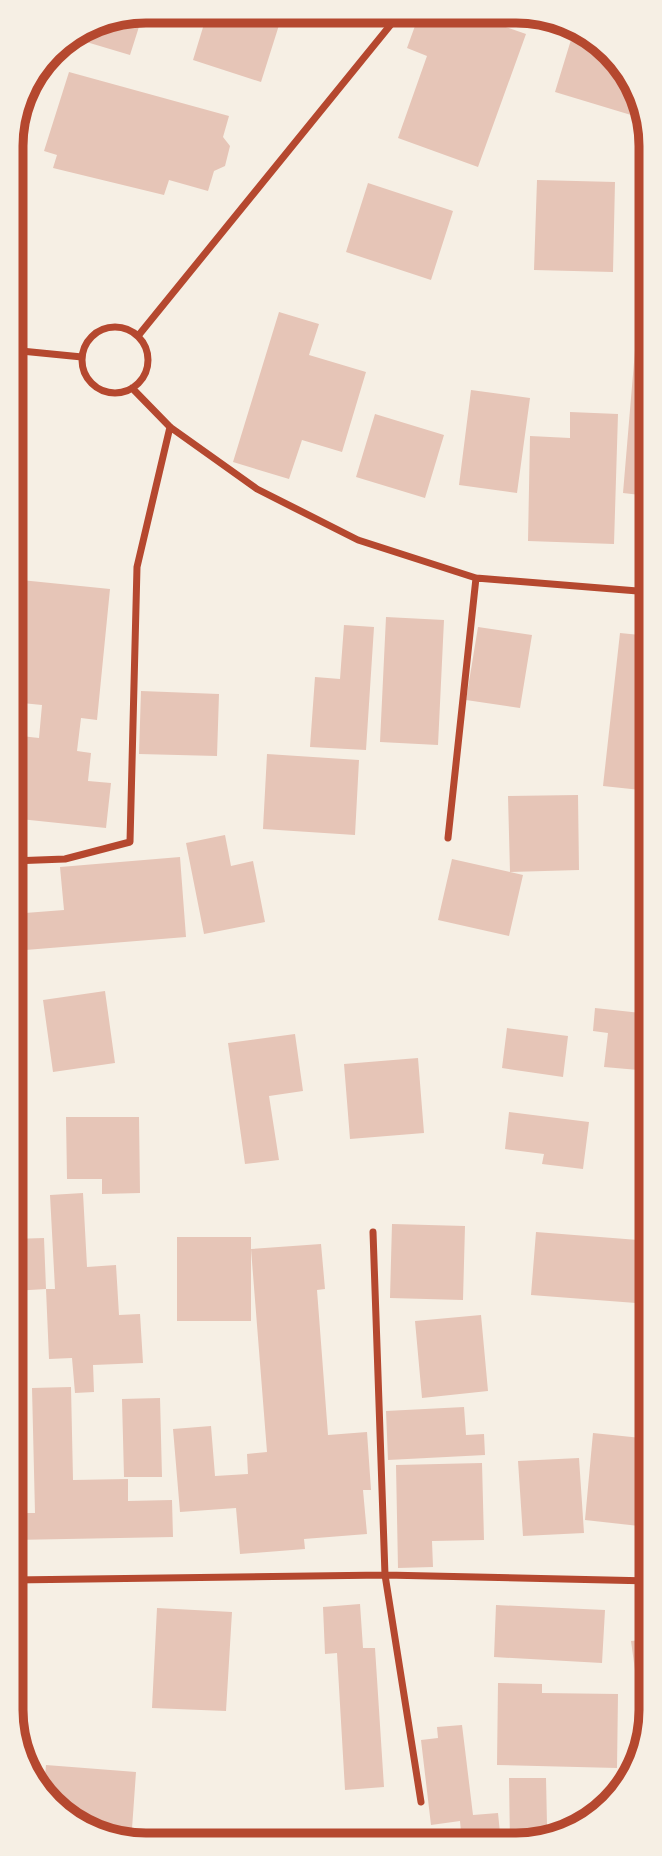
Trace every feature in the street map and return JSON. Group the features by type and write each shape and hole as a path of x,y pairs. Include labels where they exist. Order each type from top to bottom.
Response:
{"street":[{"path":"138,336 392,23"},
{"path":"108,327 129,330 138,336 148,357 141,379 132,388 109,392 97,388 88,380 82,357 84,346 90,337 108,327"},
{"path":"23,351 82,357"},
{"path":"132,388 170,426 257,489 358,540 476,578 639,591"},
{"path":"23,861 65,859 130,842 137,567 170,426"},
{"path":"449,838 476,578"},
{"path":"373,1232 385,1576 421,1802"},
{"path":"23,1580 385,1576 639,1581"}],"building":[{"path":"140,23 130,55 82,41 106,29"},
{"path":"204,23 280,23 261,82 193,60"},
{"path":"416,23 495,23 526,34 478,167 398,138 427,56 407,48"},
{"path":"572,36 591,48 609,65 633,107 631,115 555,92"},
{"path":"69,72 229,116 223,137 230,146 225,166 214,171 208,191 169,180 164,195 53,168 57,155 44,151"},
{"path":"537,180 615,182 613,272 534,270"},
{"path":"368,183 453,211 431,280 346,252"},
{"path":"639,303 639,495 623,493"},
{"path":"279,312 319,324 309,355 366,372 342,452 302,440 289,479 233,462"},
{"path":"471,390 530,398 517,493 459,485"},
{"path":"570,412 618,414 614,544 528,541 530,436 570,438"},
{"path":"375,414 444,435 425,498 356,477"},
{"path":"635,519 639,519 639,579 636,579"},
{"path":"23,580 110,589 97,720 81,718 77,751 91,753 88,781 111,783 106,828 23,819 23,736 39,738 42,705 23,703"},
{"path":"386,617 444,620 438,745 380,742"},
{"path":"344,625 374,627 366,750 310,747 315,677 340,679"},
{"path":"478,627 532,635 520,708 466,700"},
{"path":"620,633 639,635 639,790 603,786"},
{"path":"141,691 219,694 217,756 139,754"},
{"path":"267,754 359,760 355,835 263,829"},
{"path":"578,795 579,870 510,872 508,796"},
{"path":"225,835 231,866 253,861 265,922 204,934 186,843"},
{"path":"180,857 186,937 23,950 23,913 64,910 60,867"},
{"path":"452,859 523,875 509,936 438,920"},
{"path":"105,991 115,1063 53,1072 43,1000"},
{"path":"595,1008 639,1013 639,1070 604,1067 608,1033 593,1031"},
{"path":"507,1028 568,1036 563,1077 502,1068"},
{"path":"295,1034 303,1091 269,1096 279,1160 245,1164 228,1043"},
{"path":"418,1058 424,1133 350,1139 344,1064"},
{"path":"23,1065 26,1106 23,1106"},
{"path":"509,1112 589,1122 583,1169 542,1164 544,1154 505,1149"},
{"path":"66,1117 139,1117 140,1193 102,1194 102,1179 67,1179"},
{"path":"83,1193 87,1267 116,1265 119,1315 140,1314 143,1363 93,1365 94,1392 75,1393 72,1358 49,1359 46,1289 55,1289 50,1195"},
{"path":"392,1224 465,1226 463,1300 390,1298"},
{"path":"536,1232 639,1240 639,1303 531,1295"},
{"path":"177,1237 251,1237 251,1321 177,1321"},
{"path":"44,1238 46,1289 23,1290 23,1239"},
{"path":"321,1244 325,1289 317,1290 328,1435 367,1432 371,1490 363,1490 367,1534 304,1539 305,1549 240,1554 236,1508 180,1512 173,1429 211,1426 215,1476 248,1474 247,1454 267,1452 251,1249"},
{"path":"481,1315 488,1391 422,1398 415,1321"},
{"path":"71,1387 73,1480 128,1479 128,1501 172,1500 173,1537 23,1540 23,1513 35,1513 32,1388"},
{"path":"23,1391 27,1391 23,1440"},
{"path":"160,1398 162,1477 124,1477 122,1399"},
{"path":"464,1407 466,1435 484,1434 485,1455 388,1460 386,1411"},
{"path":"593,1433 639,1438 639,1526 585,1520"},
{"path":"579,1458 584,1533 523,1536 518,1461"},
{"path":"482,1463 484,1540 432,1541 433,1567 398,1568 396,1465"},
{"path":"360,1604 363,1648 375,1648 384,1787 345,1790 337,1653 325,1654 323,1607"},
{"path":"496,1605 605,1610 602,1663 494,1657"},
{"path":"157,1608 232,1612 226,1711 152,1708"},
{"path":"639,1640 639,1699 631,1641"},
{"path":"498,1683 542,1684 542,1693 618,1694 617,1768 497,1765"},
{"path":"462,1725 473,1815 498,1813 500,1833 461,1833 460,1821 431,1825 421,1740 438,1738 437,1727"},
{"path":"46,1765 136,1772 132,1832 106,1827 84,1817 59,1797 45,1780"},
{"path":"509,1778 546,1778 547,1825 561,1825 540,1831 510,1833"},
{"path":"371,1830 371,1833 324,1833"}]}
